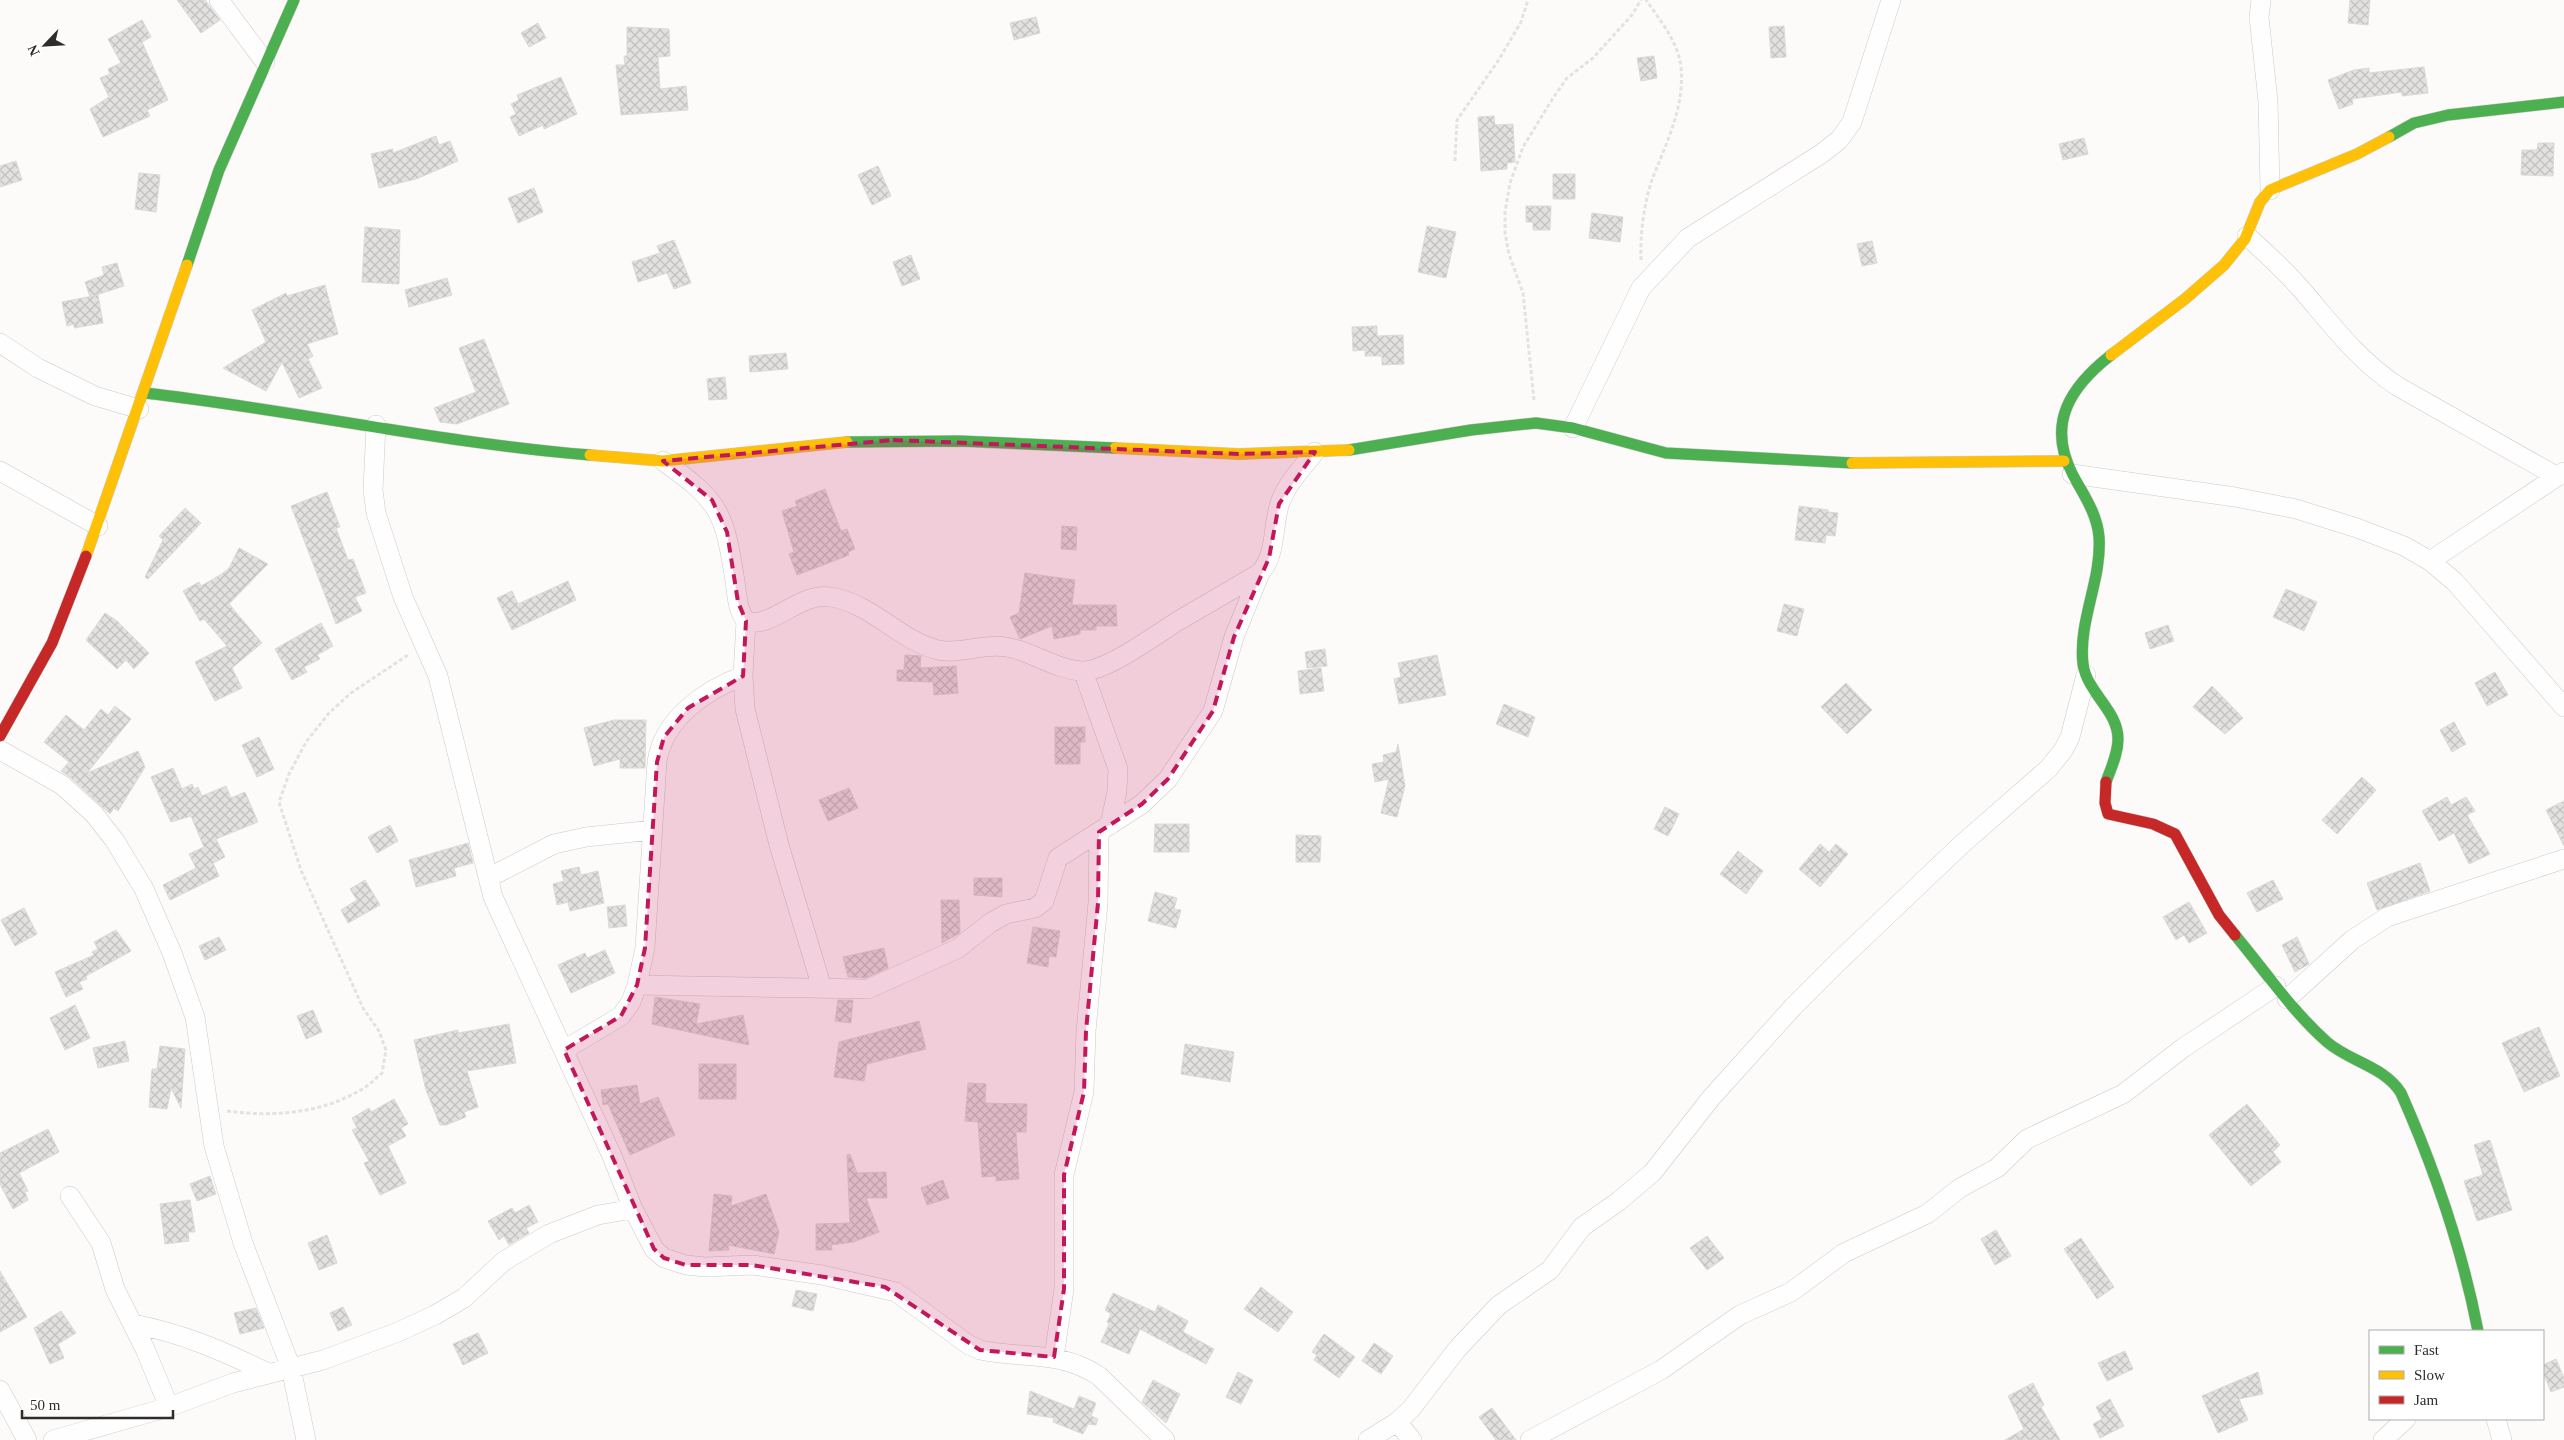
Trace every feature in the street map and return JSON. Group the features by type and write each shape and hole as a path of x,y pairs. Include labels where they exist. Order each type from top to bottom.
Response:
{"street":[{"path":"219,0 264,62"},
{"path":"0,736 52,643 98,526 219,170 264,62 294,0"},
{"path":"1573,428 1642,288 1688,238 1821,154 1839,140 1852,122 1890,0"},
{"path":"2261,0 2259,17 2268,101 2270,190"},
{"path":"1368,1440 1397,1422 1420,1398 1479,1324 1498,1305 1550,1270 1582,1227 1619,1201 1653,1172 1711,1098 1819,981 1961,845 2049,768 2064,749 2070,737 2086,675 2083,655 2094,588 2099,536 2093,510 2068,467 2058,439 2063,415 2082,381 2098,365 2205,282 2241,246 2247,236 2261,199 2270,190 2357,154 2414,123 2448,115 2564,102"},
{"path":"2247,236 2301,288 2353,351 2373,370 2397,386 2560,474 2430,561"},
{"path":"0,343 38,368 95,396 142,401 235,403 376,425 456,441 514,449 663,461 833,443 893,440 960,441 1239,454 1315,452 1350,450 1471,430 1536,423 1573,428 1666,452 1718,457 1864,463 2068,467 2296,509 2365,531 2404,546 2430,561 2455,582 2562,701"},
{"path":"376,425 373,490 376,513 397,582 438,676 498,912 564,1050 612,1156 633,1209 654,1249 664,1258 686,1265 705,1267 752,1265 803,1272 886,1288 896,1292 970,1345 980,1350 1054,1357 1081,1365 1099,1376 1165,1440"},
{"path":"637,985 868,989 957,949 990,923 1006,914 1040,906 1044,901 1058,858 1142,804 1168,779 1207,722 1216,702 1234,637 1260,573 1270,558 1283,496 1291,482 1315,452"},
{"path":"663,461 701,489 718,511 727,532 738,602 746,621 743,676 745,709 755,754 791,886 822,988"},
{"path":"0,471 98,526"},
{"path":"746,621 755,623 764,621 812,597 829,596 863,607 904,634 939,650 1005,647 1069,669 1083,671 1119,657 1260,573"},
{"path":"1054,1357 1064,1289 1064,1175 1084,1092 1086,1031 1104,829 1117,791 1118,769 1083,671"},
{"path":"2086,675 2112,716 2117,729 2118,740 2102,796 2108,814 2153,824 2175,834 2220,915 2281,992 2328,1043 2344,1055 2375,1069 2394,1082 2402,1093 2441,1188 2469,1285 2478,1330"},
{"path":"564,1050 621,1016 631,1002 637,985 645,948 657,762 664,737 688,708 729,681 743,676"},
{"path":"0,750 62,785 94,814 114,841 144,889 172,953 195,1017 214,1146 243,1243 291,1368 306,1440"},
{"path":"488,878 554,844 586,837 652,830"},
{"path":"1530,1440 1661,1370 1740,1315 1791,1292 1844,1253 1927,1214 1960,1188 1997,1168 2027,1139 2123,1094 2183,1048 2281,992 2387,917 2564,859"},
{"path":"70,1196 101,1243 110,1277 169,1406"},
{"path":"53,1440 169,1406 233,1383 323,1360 398,1332 436,1315 464,1298 504,1261 549,1234 598,1215 633,1209"},
{"path":"133,1324 168,1331 193,1339 268,1373"},
{"path":"0,1390 27,1440"},
{"path":"2383,1440 2405,1420"},
{"path":"2496,1420 2502,1440"},
{"path":"1397,1422 1412,1440"}],"path":[{"path":"1456,161 1457,120 1498,61 1521,22 1528,0"},
{"path":"1536,423 1523,293 1509,254 1505,233 1505,212 1510,184 1523,147 1557,92 1567,78 1593,58 1632,15 1641,0"},
{"path":"1642,288 1640,254 1644,214 1652,179 1666,149 1681,91 1680,65 1667,29 1646,0"},
{"path":"208,1109 238,1113 282,1114 321,1107 357,1092 382,1073 386,1050 379,1030 363,1008 301,870 279,802 289,774 306,742 329,713 351,693 400,661 411,651 422,636"}],"highlighted area":[{"path":"893,440 1239,454 1315,452 1279,504 1269,558 1234,637 1213,711 1168,779 1142,804 1099,832 1098,903 1086,1031 1084,1092 1064,1175 1064,1289 1054,1357 980,1350 885,1287 752,1265 686,1265 664,1258 654,1249 564,1050 621,1016 637,985 645,948 657,762 664,737 688,708 743,676 746,621 738,602 727,532 712,500 663,461"}],"building":[{"path":"177,0 205,0 220,20 201,33"},
{"path":"2350,0 2370,0 2368,25 2348,23"},
{"path":"1036,17 1040,33 1014,40 1010,23"},
{"path":"142,20 151,37 142,42 168,100 147,110 150,116 103,137 90,109 109,97 100,78 110,74 108,69 121,63 108,39"},
{"path":"538,23 546,38 529,47 521,33"},
{"path":"1784,26 1786,57 1771,58 1769,27"},
{"path":"627,27 669,29 670,56 658,57 660,89 686,86 688,110 621,115 616,65 625,65 624,56 627,56"},
{"path":"1654,56 1657,78 1641,81 1637,58"},
{"path":"2424,67 2428,93 2402,96 2402,92 2352,99 2353,104 2339,109 2328,80 2354,70 2369,68 2369,73"},
{"path":"561,77 577,114 544,129 543,125 519,136 510,117 516,114 511,104 519,100 517,95"},
{"path":"1494,116 1495,125 1513,124 1515,162 1507,163 1507,169 1481,171 1478,117"},
{"path":"436,136 439,145 450,141 458,161 416,179 379,188 371,154 393,149 393,153"},
{"path":"2084,138 2088,154 2063,160 2059,144"},
{"path":"2538,143 2554,143 2553,176 2521,175 2522,150 2537,150"},
{"path":"16,161 22,180 0,187 0,166"},
{"path":"878,166 891,196 872,205 858,175"},
{"path":"139,173 160,175 156,212 135,209"},
{"path":"1553,174 1575,174 1575,199 1553,199"},
{"path":"534,188 543,212 518,223 508,198"},
{"path":"1526,206 1551,206 1550,230 1533,230 1533,222 1526,222"},
{"path":"1592,213 1623,217 1620,242 1589,238"},
{"path":"1427,226 1456,232 1446,278 1418,272"},
{"path":"365,227 400,230 399,284 362,282"},
{"path":"674,240 691,283 674,289 667,273 638,282 632,262 660,253 657,246"},
{"path":"1872,241 1877,263 1862,266 1857,244"},
{"path":"911,255 920,279 902,286 893,262"},
{"path":"117,263 124,286 90,297 85,282 104,275 102,267"},
{"path":"447,278 452,295 409,307 405,290"},
{"path":"325,285 338,334 307,344 313,356 308,359 322,388 299,398 282,362 266,391 223,368 266,342 252,310 286,293 287,296"},
{"path":"98,295 103,323 74,328 74,324 67,326 62,302"},
{"path":"1377,326 1377,336 1403,335 1404,364 1382,365 1382,356 1365,356 1365,350 1353,351 1352,327"},
{"path":"484,339 509,404 457,424 440,422 434,408 476,392 459,348"},
{"path":"786,353 788,369 750,372 749,356"},
{"path":"725,377 727,399 709,400 707,379"},
{"path":"825,489 841,531 847,529 855,549 848,552 849,555 797,575 789,554 794,552 782,511 797,506 795,501"},
{"path":"327,492 340,527 336,528 348,560 353,559 366,593 355,597 362,611 336,624 291,506"},
{"path":"1799,506 1838,513 1835,536 1826,535 1825,543 1795,540"},
{"path":"185,508 201,523 148,579 145,577 163,540 159,536"},
{"path":"1062,526 1077,527 1076,550 1061,549"},
{"path":"239,548 268,564 229,604 262,643 232,668 242,688 215,701 195,662 227,646 204,619 200,621 183,591 199,582 201,586 222,574 229,568"},
{"path":"1025,573 1075,580 1072,605 1116,605 1117,626 1096,626 1096,630 1080,630 1080,634 1054,639 1052,626 1020,639 1010,617 1019,613"},
{"path":"568,581 576,600 512,630 497,598 512,591 518,604"},
{"path":"2286,589 2317,602 2304,631 2273,617"},
{"path":"1784,604 1804,609 1797,636 1777,631"},
{"path":"105,613 117,621 149,653 134,669 126,660 117,669 86,640"},
{"path":"321,623 333,646 317,655 320,659 304,667 307,672 292,680 275,649"},
{"path":"2168,625 2174,641 2150,649 2145,633"},
{"path":"1325,649 1327,666 1307,668 1305,652"},
{"path":"905,655 921,656 920,668 956,666 958,693 934,695 933,682 897,681 897,670 904,670"},
{"path":"1437,655 1446,695 1399,704 1394,679 1401,677 1398,663"},
{"path":"1321,668 1324,691 1300,694 1298,671"},
{"path":"2495,672 2508,695 2487,706 2475,683"},
{"path":"1846,683 1872,710 1847,734 1821,707"},
{"path":"2212,686 2243,718 2225,734 2193,707"},
{"path":"1504,704 1535,717 1528,737 1496,724"},
{"path":"115,706 131,719 87,773 138,751 145,767 118,811 114,808 110,814 61,771 69,762 44,742 66,715 84,730 101,709 108,715"},
{"path":"614,720 646,720 645,768 620,768 620,759 594,766 584,728"},
{"path":"2454,722 2466,744 2452,752 2440,730"},
{"path":"1055,727 1085,727 1085,742 1080,742 1080,764 1055,764"},
{"path":"259,737 274,769 257,777 242,745"},
{"path":"1398,744 1405,786 1397,817 1381,813 1389,779 1375,782 1372,764 1384,762 1383,755 1396,752"},
{"path":"173,768 182,789 192,784 194,789 198,787 202,796 226,786 231,798 245,792 258,822 216,839 225,857 213,863 219,876 170,900 163,885 196,868 189,854 204,847 191,816 171,822 151,777"},
{"path":"2362,777 2376,790 2337,834 2322,820"},
{"path":"849,788 858,808 828,821 819,800"},
{"path":"2447,797 2451,805 2466,797 2475,811 2467,815 2490,854 2469,864 2454,833 2439,841 2422,811"},
{"path":"2564,801 2564,846 2546,810"},
{"path":"1665,807 1679,814 1668,836 1654,829"},
{"path":"1155,824 1189,824 1189,852 1154,852"},
{"path":"390,825 398,841 377,853 368,837"},
{"path":"1296,835 1321,836 1320,862 1296,862"},
{"path":"468,843 473,863 454,868 456,876 416,887 409,860"},
{"path":"1820,844 1829,852 1836,844 1848,854 1820,887 1799,869"},
{"path":"1738,851 1763,871 1746,894 1720,874"},
{"path":"2420,863 2430,891 2377,910 2367,883"},
{"path":"579,867 581,875 598,871 604,903 570,911 568,902 557,905 553,884 564,881 561,871"},
{"path":"974,878 1002,878 1002,897 974,895"},
{"path":"365,880 380,905 348,923 341,910 357,900 350,889"},
{"path":"2273,880 2283,899 2257,912 2247,893"},
{"path":"1155,892 1177,898 1174,909 1181,910 1176,928 1148,921"},
{"path":"941,900 959,900 960,933 942,943"},
{"path":"2189,902 2207,933 2189,943 2184,935 2176,940 2163,917"},
{"path":"625,905 627,926 609,928 607,907"},
{"path":"24,908 37,934 15,946 1,920"},
{"path":"1033,927 1060,931 1056,957 1049,956 1048,967 1027,963"},
{"path":"116,930 131,951 86,976 87,979 79,982 83,989 66,997 55,972 94,955 92,952 98,949 94,942"},
{"path":"219,937 226,950 205,960 199,946"},
{"path":"2297,937 2309,964 2295,972 2282,945"},
{"path":"884,948 888,968 866,978 848,977 843,957"},
{"path":"605,950 615,973 571,993 558,965 585,953 587,958"},
{"path":"655,997 700,1004 696,1024 743,1015 749,1045 652,1024"},
{"path":"838,1000 853,1000 851,1023 835,1021"},
{"path":"75,1005 90,1038 65,1050 50,1018"},
{"path":"313,1010 322,1032 306,1039 297,1016"},
{"path":"919,1021 926,1049 867,1064 864,1081 834,1077 839,1042"},
{"path":"509,1024 516,1063 467,1071 478,1107 464,1112 466,1117 446,1125 440,1125 426,1090 414,1040 458,1030 458,1033"},
{"path":"2539,1027 2560,1076 2524,1092 2502,1043"},
{"path":"125,1041 129,1061 98,1068 93,1048"},
{"path":"1185,1044 1234,1052 1230,1082 1181,1074"},
{"path":"160,1046 185,1049 181,1108 171,1088 167,1109 149,1107 152,1069 157,1069"},
{"path":"699,1064 736,1064 736,1099 699,1099"},
{"path":"968,1083 986,1084 985,1103 1027,1104 1026,1132 1016,1132 1019,1179 996,1181 996,1176 982,1177 978,1122 965,1121"},
{"path":"637,1085 640,1104 658,1097 675,1135 630,1155 608,1104 603,1105 601,1090"},
{"path":"394,1099 408,1124 401,1128 406,1136 388,1146 406,1183 380,1195 364,1163 369,1161 352,1130 357,1128 352,1118 369,1108 371,1112"},
{"path":"2247,1104 2280,1145 2273,1152 2281,1162 2251,1186 2209,1135"},
{"path":"48,1129 59,1152 19,1173 28,1191 25,1192 28,1200 13,1209 0,1184 0,1153"},
{"path":"2490,1140 2512,1210 2477,1221 2464,1181 2483,1175 2474,1145"},
{"path":"850,1154 857,1173 886,1172 887,1198 866,1198 879,1232 853,1242 831,1245 832,1250 816,1250 816,1224 850,1223 847,1155"},
{"path":"210,1176 216,1194 197,1201 190,1184"},
{"path":"943,1180 949,1198 927,1205 921,1188"},
{"path":"714,1194 732,1196 731,1206 766,1194 779,1232 774,1254 728,1245 729,1250 709,1251"},
{"path":"190,1200 195,1232 188,1232 189,1241 165,1244 160,1204"},
{"path":"529,1205 538,1222 526,1228 529,1233 509,1245 504,1236 499,1240 488,1221 512,1208 515,1213"},
{"path":"1996,1230 2011,1256 1995,1265 1981,1239"},
{"path":"327,1235 337,1263 319,1270 308,1243"},
{"path":"1707,1236 1724,1258 1707,1270 1690,1248"},
{"path":"2081,1238 2114,1287 2097,1299 2064,1249"},
{"path":"0,1271 27,1317 0,1332"},
{"path":"1261,1287 1293,1312 1278,1332 1244,1309"},
{"path":"796,1290 817,1294 813,1311 792,1306"},
{"path":"1113,1293 1155,1312 1158,1305 1188,1321 1183,1332 1214,1349 1206,1364 1140,1329 1129,1354 1101,1342 1111,1314 1105,1310"},
{"path":"343,1307 352,1325 338,1331 330,1313"},
{"path":"256,1308 264,1328 240,1334 234,1313"},
{"path":"61,1311 76,1333 58,1344 64,1358 50,1364 34,1328"},
{"path":"478,1333 488,1353 463,1365 453,1344"},
{"path":"1324,1334 1355,1357 1339,1378 1314,1360 1317,1355 1312,1352"},
{"path":"1374,1343 1393,1356 1381,1374 1362,1361"},
{"path":"2125,1351 2133,1369 2107,1381 2098,1363"},
{"path":"2556,1359 2564,1378 2564,1387 2551,1392 2544,1374 2544,1365"},
{"path":"1238,1372 1253,1380 1241,1404 1226,1397"},
{"path":"2258,1372 2263,1394 2239,1399 2248,1420 2218,1433 2202,1396"},
{"path":"1153,1380 1180,1394 1166,1423 1142,1402"},
{"path":"2033,1383 2044,1405 2041,1407 2060,1440 2005,1440 2024,1429 2008,1396"},
{"path":"1030,1391 1074,1409 1079,1396 1096,1403 1091,1416 1098,1419 1096,1425 1088,1424 1083,1434 1053,1422 1054,1418 1027,1414"},
{"path":"2110,1399 2124,1426 2100,1438 2093,1424 2102,1419 2096,1407"},
{"path":"1492,1408 1516,1440 1496,1440 1479,1417"}],"traffic: fast":[{"path":"187,265 219,170 294,0"},
{"path":"2389,137 2414,123 2448,115 2564,102"},
{"path":"2106,782 2117,750 2117,729 2108,710 2090,684 2083,664 2082,648 2097,569 2099,553 2098,528 2093,512 2065,457 2062,423 2066,408 2084,380 2111,355"},
{"path":"145,393 256,408 479,443 590,455"},
{"path":"1349,450 1471,430 1536,423 1573,428 1666,453 1852,463"},
{"path":"847,442 960,441 1115,448"},
{"path":"2235,935 2290,1004 2314,1030 2336,1049 2386,1076 2401,1093 2436,1180 2456,1240 2478,1330"}],"traffic: slow":[{"path":"2111,355 2185,299 2224,265 2245,239 2260,202 2270,190 2357,154 2389,137"},
{"path":"86,556 187,265"},
{"path":"590,455 663,461 847,442"},
{"path":"1115,448 1239,454 1349,450"},
{"path":"1852,463 2064,461"}],"traffic: jam":[{"path":"0,736 52,643 86,556"},
{"path":"2106,782 2105,803 2108,814 2153,824 2175,834 2219,915 2235,935"}]}
